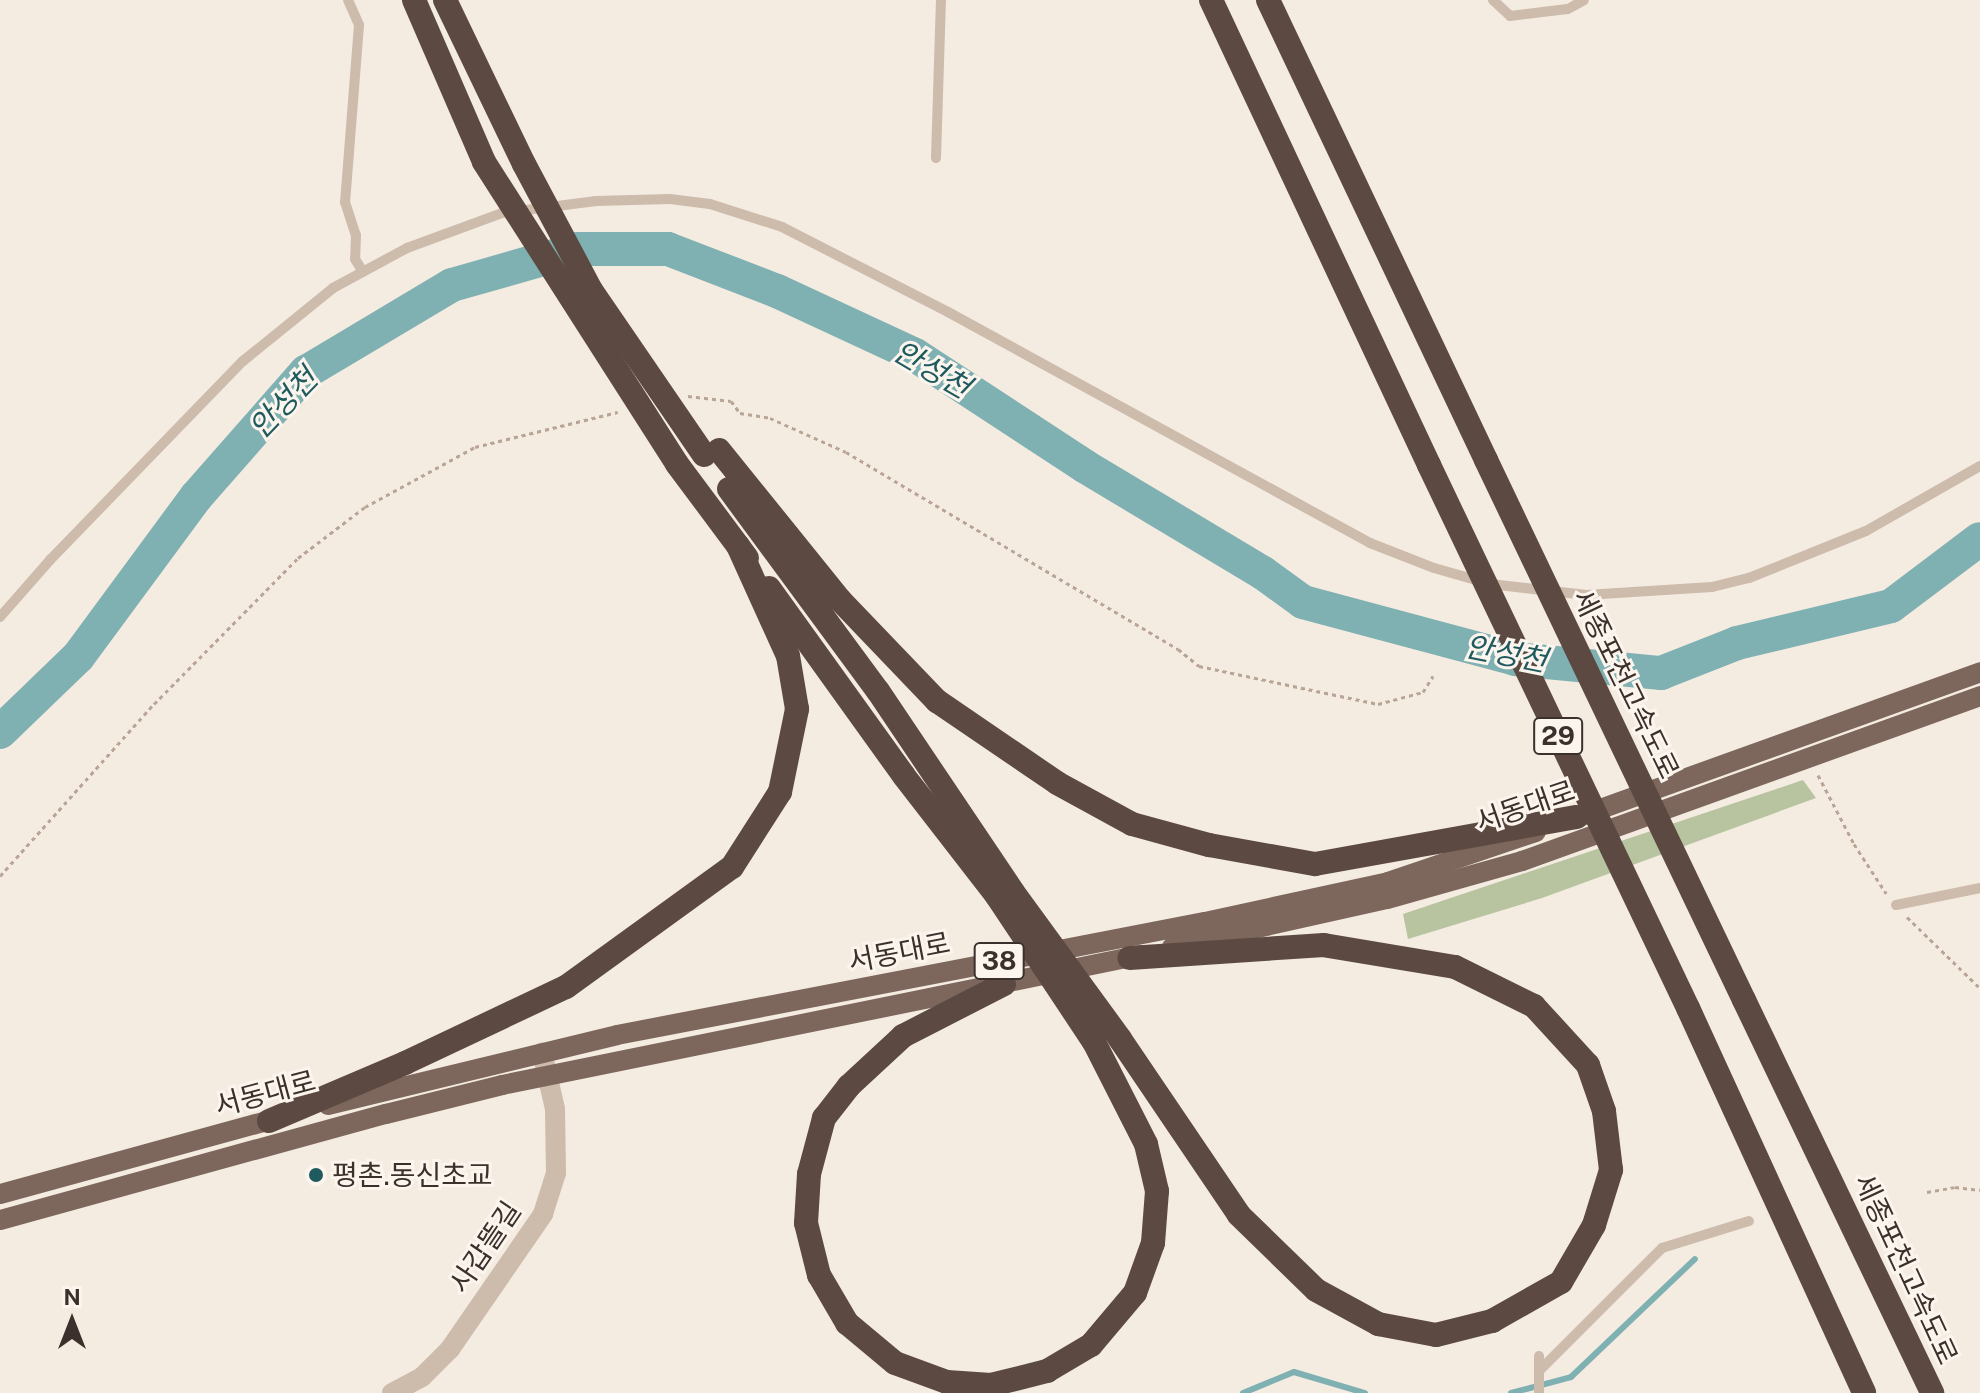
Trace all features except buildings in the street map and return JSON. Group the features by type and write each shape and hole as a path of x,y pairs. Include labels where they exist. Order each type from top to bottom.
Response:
{"highway":[{"path":"414,0 484,162 677,464 904,776 1005,894 1120,1039 1239,1215 1316,1290 1378,1324 1436,1335 1492,1321 1561,1282 1594,1225 1611,1170 1604,1111 1588,1065 1534,1006 1455,967 1324,945 1129,958"},
{"path":"445,0 524,164 591,290 711,452 878,691 1094,1042 1146,1144 1157,1191 1153,1243 1135,1293 1091,1345 1047,1371 991,1385 947,1382 895,1363 847,1323 819,1275 806,1223 809,1174 824,1118 849,1086 903,1036 1004,984"},
{"name":"29","path":"1211,0 1688,1008 1864,1393"},
{"name":"세종포천고속도로","path":"1268,0 1932,1393"},
{"path":"711,452 841,601 937,701 1057,783 1132,824 1209,845 1315,864 1577,817"},
{"path":"269,1121 405,1063 566,987 732,867 780,792 797,709 788,656 738,546"}],"main road":[{"name":"서동대로","path":"0,1194 269,1121 542,1052 1190,925 1388,882 1980,672"},
{"name":"서동대로","path":"0,1220 386,1114 549,1076 1129,958 1375,902 1522,861 1980,696"}],"street":[{"name":"사갑뜰길","path":"392,1393 422,1377 450,1349 543,1214 556,1173 555,1109 542,1052"}],"lane":[{"path":"348,0 359,25 345,202 356,235 355,259 362,270"},
{"path":"936,158 941,0"},
{"path":"1493,0 1510,16 1568,9 1584,0"},
{"path":"0,617 50,560 243,361 297,315 362,270 407,248 502,213 596,201 670,199 710,204 782,227 920,298 1370,543 1434,568 1532,591 1627,595 1712,587 1749,578 1866,531 1980,466"},
{"path":"1896,905 1980,888"},
{"path":"1540,1373 1662,1248 1749,1221"},
{"path":"1539,1356 1539,1393"}],"path":[{"path":"677,399 691,396 731,401 740,413 770,418 846,452 1178,649 1199,666 1378,704 1423,692 1433,676"},
{"path":"0,876 154,704 287,569 365,507 475,447 621,411"},
{"path":"1809,758 1877,882 1925,938 1980,988"},
{"path":"1927,1192 1955,1187 1980,1190"}],"green space":[{"path":"1803,780 1816,798 1542,898 1408,939 1403,914"}],"waterway":[{"name":"안성천","path":"0,732 78,657 196,497 306,372 452,285 578,249 668,249 777,291 915,355 1086,467 1263,573 1303,602 1515,659 1661,673 1737,643 1891,606 1980,539"},
{"path":"1511,1393 1571,1377 1695,1259"},
{"path":"1243,1393 1294,1372 1365,1393"}],"place":[{"name":"평촌.동신초교","path":"316,1175"}]}
